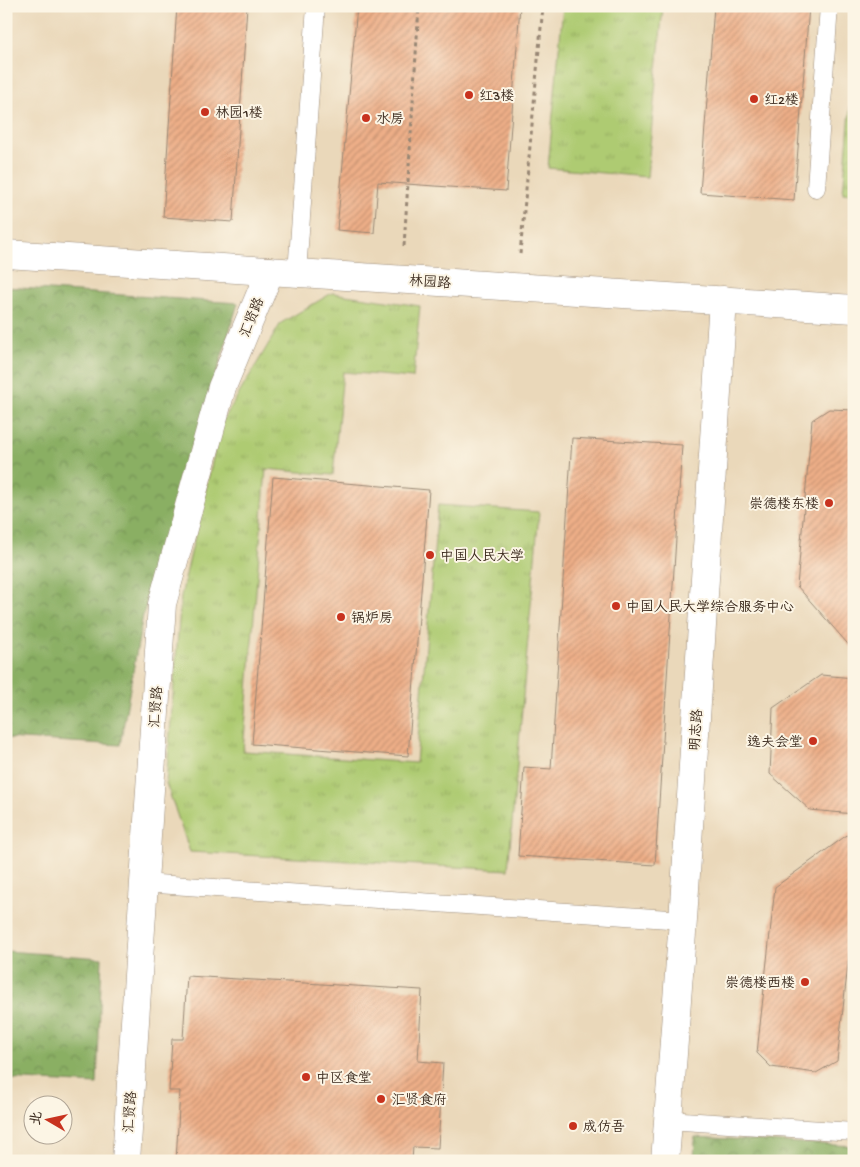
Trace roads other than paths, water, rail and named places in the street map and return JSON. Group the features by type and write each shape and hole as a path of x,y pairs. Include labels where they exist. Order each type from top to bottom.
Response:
{"street":[{"name":"林园路","path":"6,254 854,309"},
{"name":"汇贤路","path":"126,1161 162,604 222,387 270,271"},
{"name":"明志路","path":"664,1161 683,920 723,300"}],"lane":[{"path":"297,273 316,6"},
{"path":"816,188 829,6"},
{"path":"143,883 683,920"},
{"path":"668,1120 854,1132"}],"place":[{"name":"红3楼","path":"469,95"},
{"name":"红2楼","path":"754,99"},
{"name":"林园1楼","path":"205,112"},
{"name":"水房","path":"366,118"},
{"name":"崇德楼东楼","path":"829,503"},
{"name":"中国人民大学","path":"430,555"},
{"name":"中国人民大学综合服务中心","path":"616,606"},
{"name":"锅炉房","path":"341,617"},
{"name":"逸夫会堂","path":"813,741"},
{"name":"崇德楼西楼","path":"805,982"},
{"name":"中区食堂","path":"306,1077"},
{"name":"汇贤食府","path":"381,1099"},
{"name":"成仿吾","path":"573,1126"}]}
